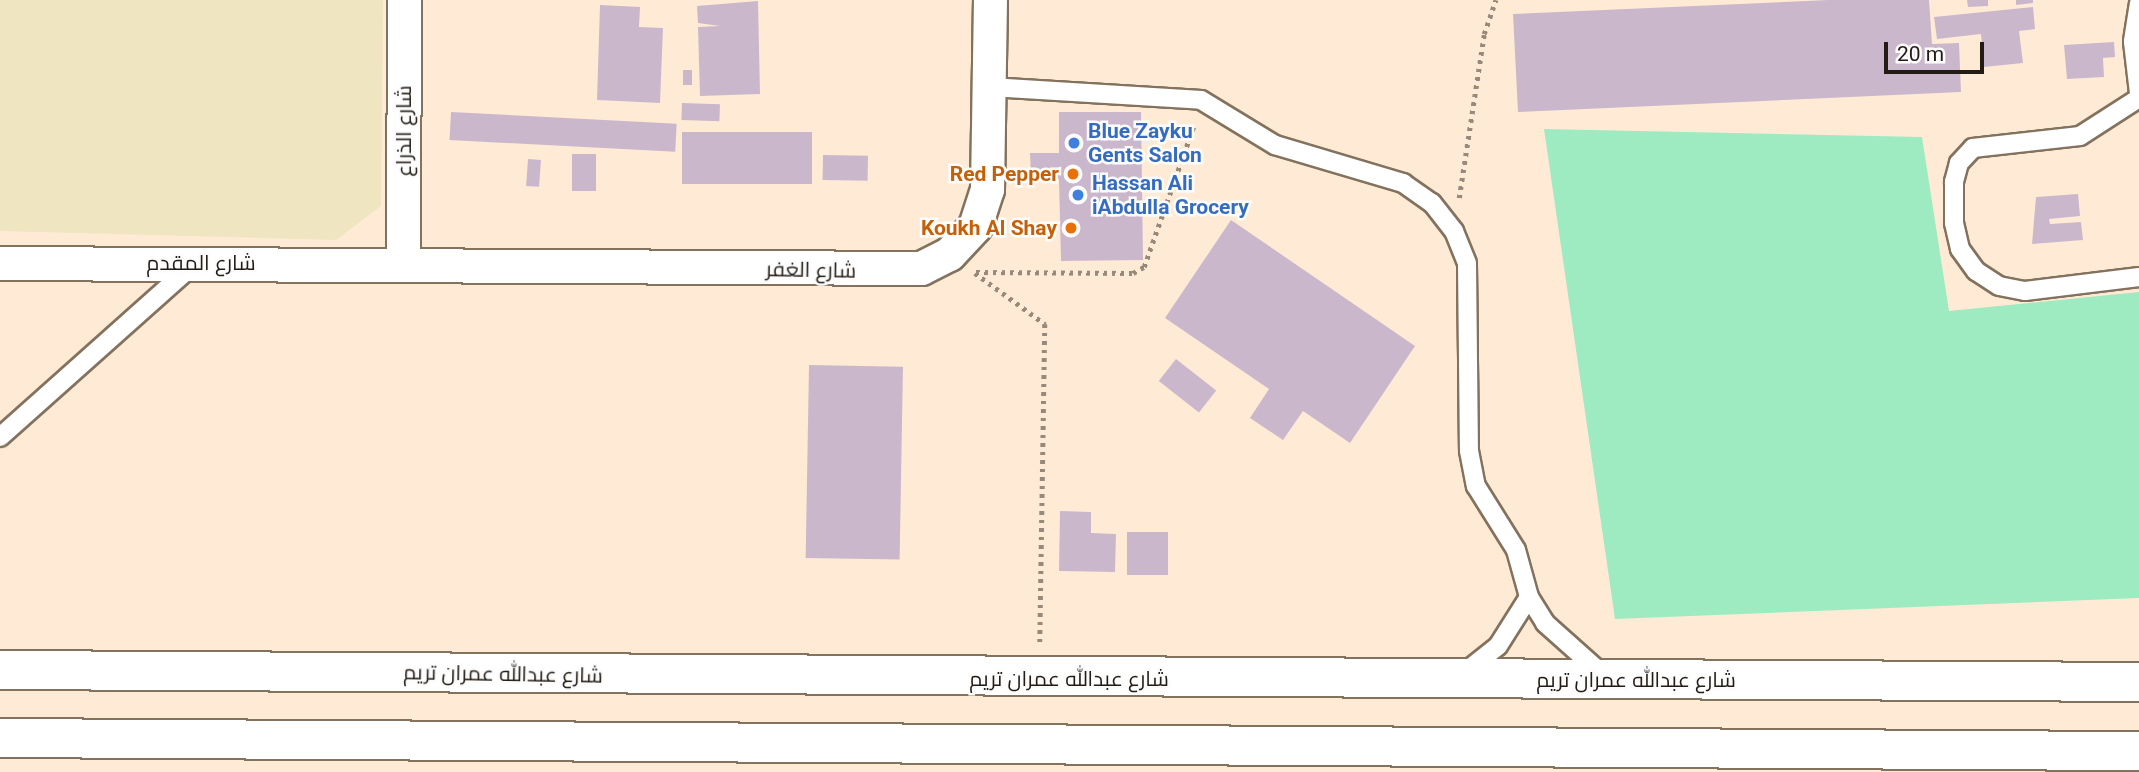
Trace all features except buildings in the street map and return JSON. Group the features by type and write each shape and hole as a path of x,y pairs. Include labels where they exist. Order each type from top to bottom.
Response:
{"street":[{"name":"شارع الذراع","path":"403,262 404,0"},
{"name":"شارع الغفر","path":"403,262 890,271 961,263 986,189 991,86 990,0"},
{"name":"شارع المقدم","path":"0,263 403,262"},
{"name":"شارع عبدالله عمران تريم","path":"0,670 1067,679 2139,682"},
{"path":"0,738 2139,751"}],"lane":[{"path":"2139,3 2133,42 2139,93"},
{"path":"991,86 1202,100 1275,145 1404,183 1432,203 1454,231 1467,264 1471,299 1472,469 1485,505 1516,550 1529,597 1565,646 1615,680"},
{"path":"2139,99 2080,136 1973,148 1956,172 1954,223 1960,249 1976,271 1999,286 2025,291 2139,277"},
{"path":"0,437 194,263"},
{"path":"1452,681 1498,646 1529,597"}],"path":[{"path":"1454,231 1484,34 1496,0"},
{"path":"961,263 1133,273 1144,267 1202,100"},
{"path":"961,263 1045,324 1040,647 1063,648 1067,679"}],"green space":[{"path":"1544,129 1922,137 1949,311 2139,292 2139,598 1615,619"}],"sand":[{"path":"0,0 383,0 381,206 336,240 0,231"}],"place":[{"name":"Blue Zayku Gents Salon","path":"1074,143"},
{"name":"Red Pepper","path":"1073,174"},
{"name":"Hassan Ali iAbdulla Grocery","path":"1078,195"},
{"name":"Koukh Al Shay","path":"1071,228"}]}
